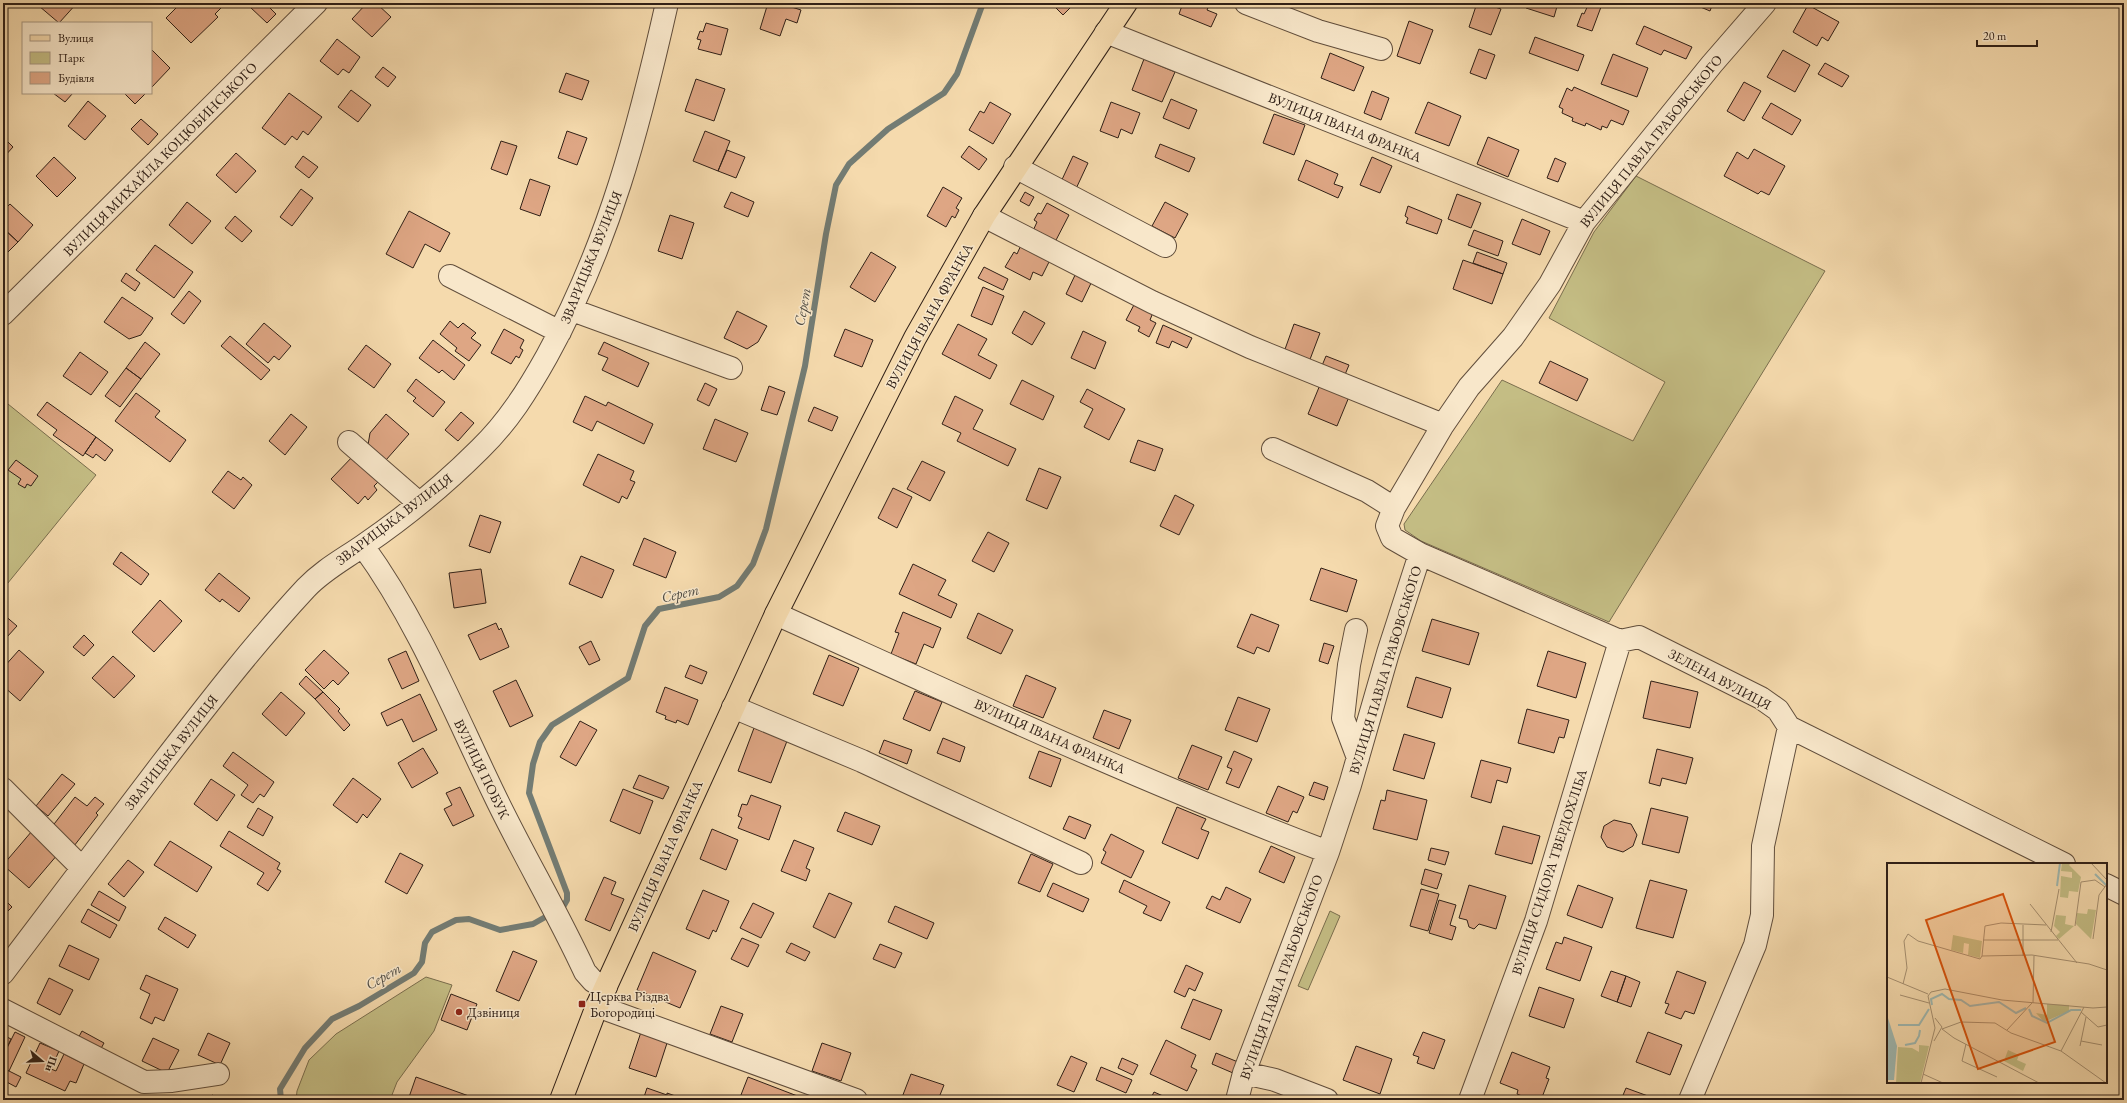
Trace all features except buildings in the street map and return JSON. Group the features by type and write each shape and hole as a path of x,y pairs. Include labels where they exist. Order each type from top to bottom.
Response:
{"main road":[{"name":"ВУЛИЦЯ ІВАНА ФРАНКА","path":"561,1100 602,996 776,614 914,338 984,216 1015,167 1126,3"}],"street":[{"name":"ВУЛИЦЯ МИХАЙЛА КОЦЮБИНСЬКОГО","path":"3,314 316,3"},
{"name":"ЗВАРИЦЬКА ВУЛИЦЯ","path":"3,973 82,868 262,638 309,586 340,559 364,546 448,480 502,426 530,386 572,310 620,190 648,86 667,3"},
{"path":"1246,3 1318,31 1381,49"},
{"name":"ВУЛИЦЯ ПАВЛА ГРАБОВСЬКОГО","path":"1237,1100 1244,1073 1328,852 1420,554 1392,538 1387,526 1394,508 1443,425 1469,387 1513,336 1550,284 1584,222 1712,64 1765,3"},
{"name":"ВУЛИЦЯ ІВАНА ФРАНКА","path":"1106,32 1584,222"},
{"path":"1015,167 1165,246"},
{"path":"984,216 1152,302 1250,347 1443,425"},
{"path":"450,276 560,332"},
{"path":"572,310 731,368"},
{"path":"349,442 419,503"},
{"path":"1273,449 1368,492 1394,508"},
{"name":"ВУЛИЦЯ ПОБУК","path":"364,546 383,572 417,636 495,796 552,904 585,972 602,996 856,1100"},
{"path":"1420,554 1620,641"},
{"name":"ВУЛИЦЯ ІВАНА ФРАНКА","path":"776,614 1057,740 1229,814 1328,852"},
{"path":"1356,630 1349,665 1343,718 1358,758"},
{"name":"ЗЕЛЕНА ВУЛИЦЯ","path":"1620,641 1639,637 1761,698 1778,710 1789,727"},
{"name":"ВУЛИЦЯ СИДОРА ТВЕРДОХЛІБА","path":"1470,1100 1536,921 1620,641"},
{"path":"733,707 862,761 1081,863"},
{"path":"1690,1100 1757,938 1762,915 1763,846 1789,727 2062,863"},
{"path":"3,788 82,868"},
{"path":"2107,886 2124,894"},
{"path":"3,1010 148,1091 172,1081 218,1074"},
{"path":"1244,1073 1275,1080 1327,1100"}],"green space":[{"path":"1636,176 1825,271 1609,622 1421,541 1405,530 1404,524 1502,380 1633,441 1665,382 1549,318 1594,232"},
{"path":"3,400 96,475 3,589"},
{"path":"1330,911 1340,916 1308,990 1298,986"},
{"path":"426,977 452,985 434,1031 397,1082 390,1100 296,1100 297,1091 309,1060 336,1034"}],"waterway":[{"name":"Серет","path":"281,1100 280,1089 305,1048 332,1019 359,1006 414,973 422,962 425,943 432,932 456,920 469,919 500,930 533,924 563,907 567,900 567,893 529,793 533,764 540,742 552,725 628,678 645,626 659,609 719,597 737,586 753,564 766,529 805,366 826,234 836,185 849,164 888,129 944,93 957,74 983,3"}],"place":[{"name":"Церква Різдва Богородиці","path":"582,1004"},
{"name":"Дзвіниця","path":"459,1012"}]}
